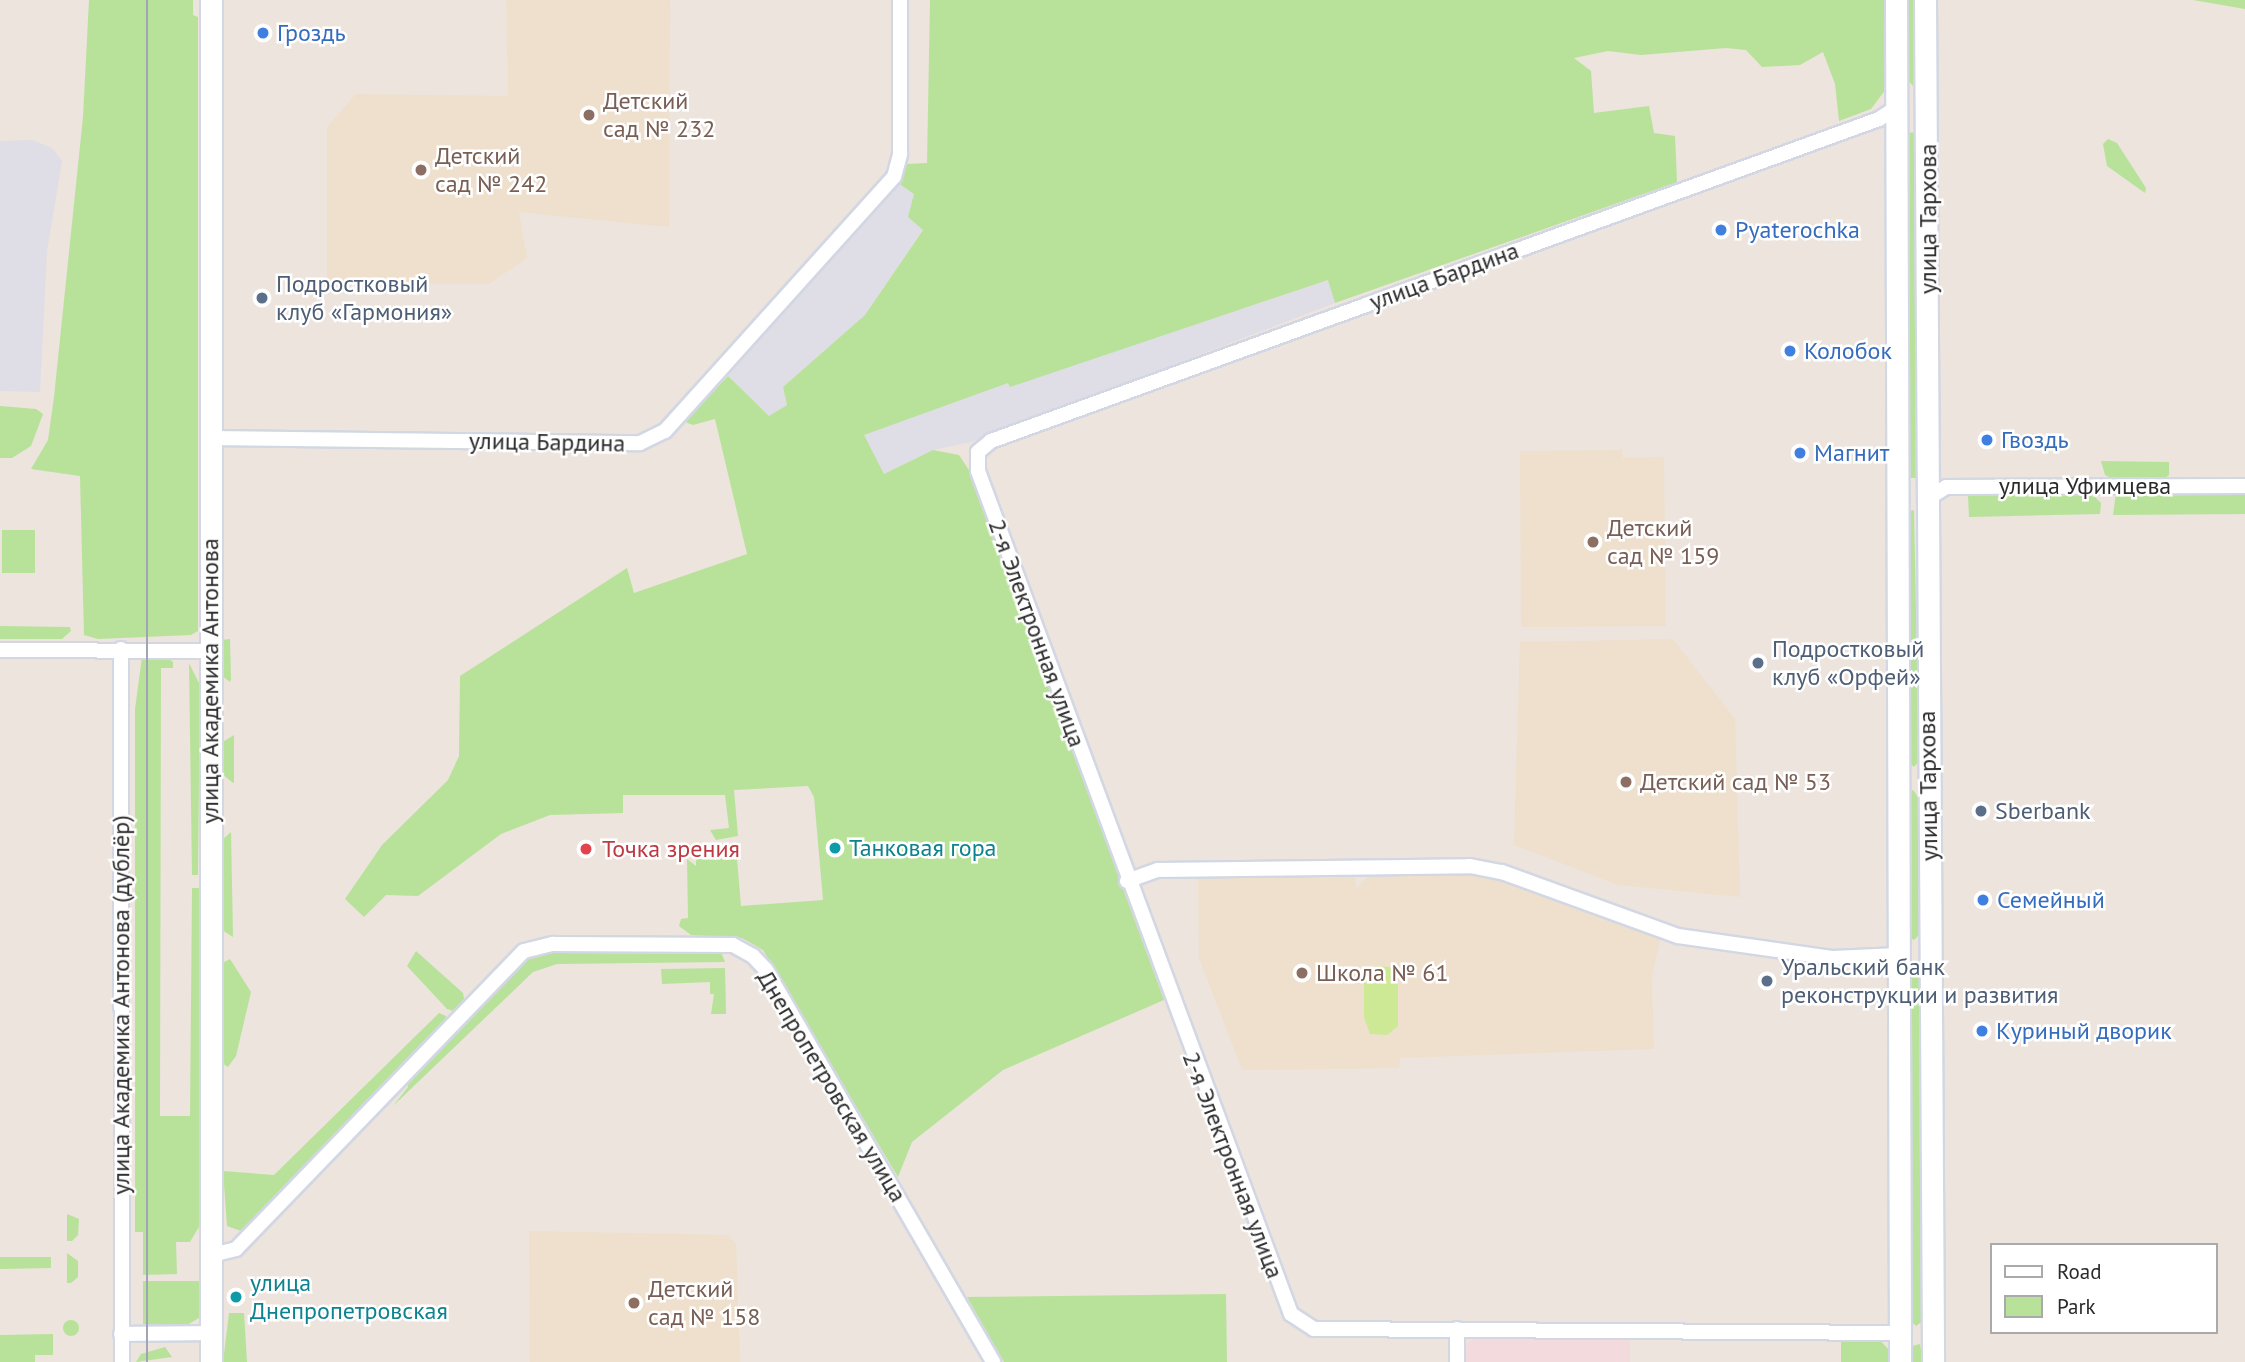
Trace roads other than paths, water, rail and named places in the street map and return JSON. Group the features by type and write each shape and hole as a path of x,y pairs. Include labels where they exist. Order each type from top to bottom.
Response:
{"main road":[{"name":"улица Академика Антонова","path":"211,0 211,1362"},
{"name":"улица Тархова","path":"1896,0 1900,1362"},
{"name":"улица Тархова","path":"1925,0 1933,1362"},
{"path":"1896,108 1925,103"},
{"path":"1896,499 1927,499"},
{"path":"1900,1333 1933,1333"}],"street":[{"name":"улица Бардина","path":"210,438 640,443 665,431 894,177 900,154 900,0"},
{"name":"улица Бардина","path":"990,441 1879,119 1896,108"},
{"name":"2-я Электронная улица","path":"990,441 978,452 978,471 1127,881 1291,1314 1314,1329 1900,1333"},
{"name":"улица Уфимцева","path":"1927,499 1946,487 2245,486"},
{"name":"улица Академика Антонова (дублёр)","path":"121,649 122,1362"},
{"path":"0,650 209,651"},
{"path":"1127,881 1158,870 1470,866 1502,872 1678,936 1833,958 1898,955"},
{"name":"Днепропетровская улица","path":"212,1255 236,1249 524,951 553,943 733,945 753,956 766,970 993,1362"},
{"path":"1457,1329 1457,1362"},
{"path":"121,1335 212,1333"}],"tram line":[{"path":"147,0 147,1362"}],"place":[{"name":"Гроздь","path":"263,33"},
{"name":"Детский сад № 232","path":"589,115"},
{"name":"Детский сад № 242","path":"421,170"},
{"name":"Pyaterochka","path":"1721,230"},
{"name":"Подростковый клуб «Гармония»","path":"262,298"},
{"name":"Колобок","path":"1790,351"},
{"name":"Гвоздь","path":"1987,440"},
{"name":"Магнит","path":"1800,453"},
{"name":"Детский сад № 159","path":"1593,542"},
{"name":"Подростковый клуб «Орфей»","path":"1758,663"},
{"name":"Детский сад № 53","path":"1626,782"},
{"name":"Sberbank","path":"1981,811"},
{"name":"Танковая гора","path":"835,848"},
{"name":"Точка зрения","path":"586,849"},
{"name":"Семейный","path":"1983,900"},
{"name":"Школа № 61","path":"1302,973"},
{"name":"Уральский банк реконструкции и развития","path":"1767,981"},
{"name":"Куриный дворик","path":"1982,1031"},
{"name":"улица Днепропетровская","path":"236,1297"},
{"name":"Детский сад № 158","path":"634,1303"}]}
